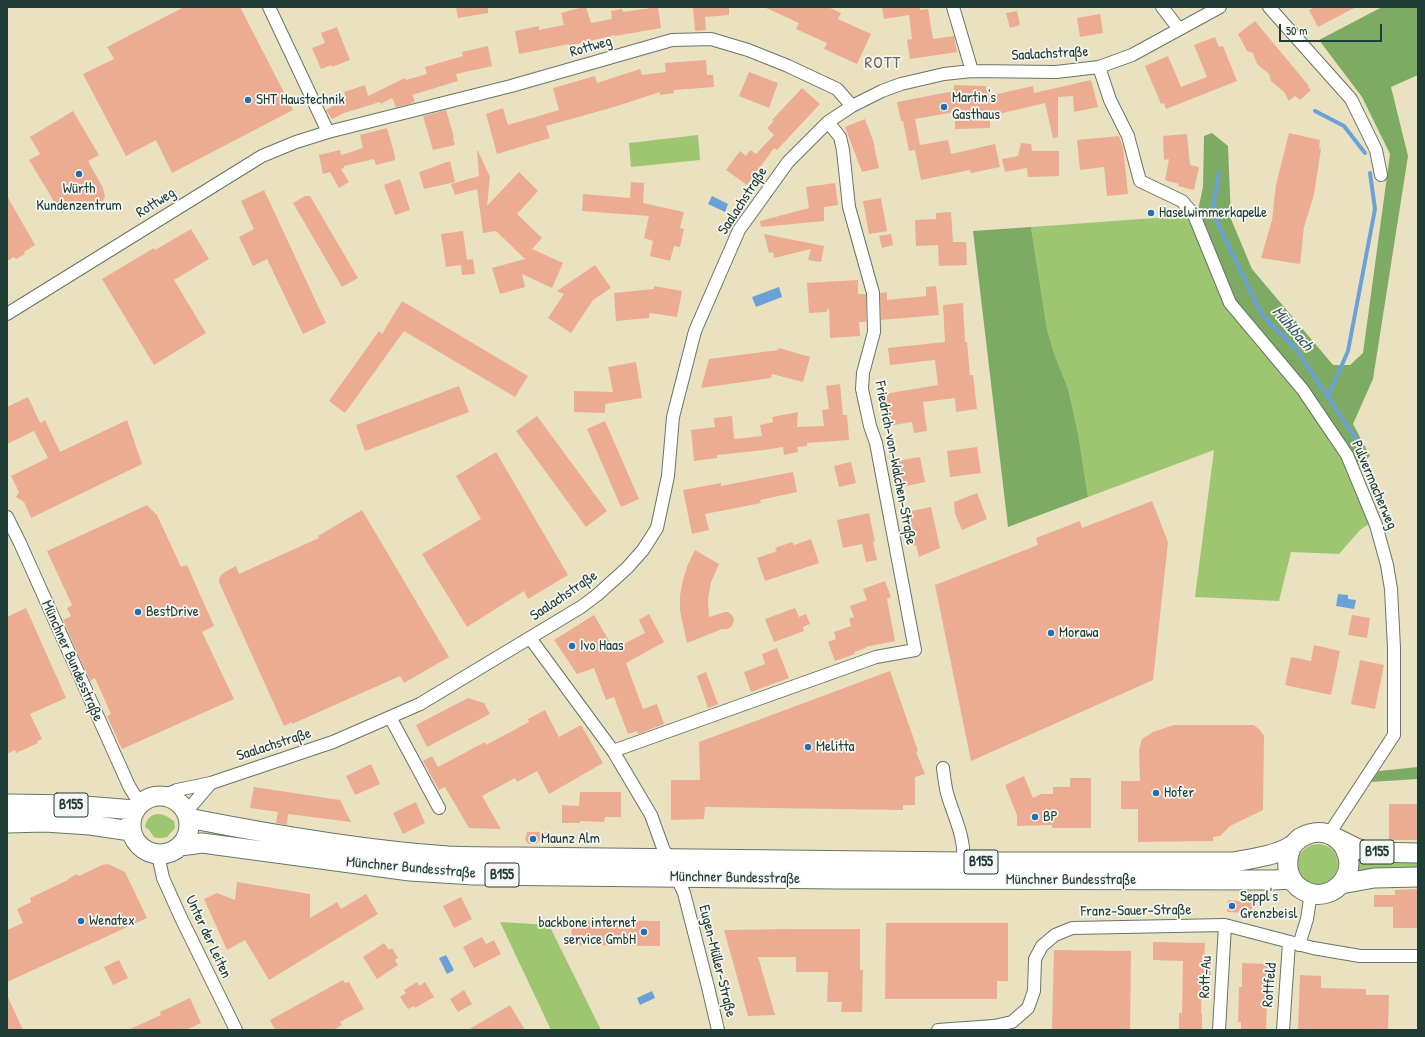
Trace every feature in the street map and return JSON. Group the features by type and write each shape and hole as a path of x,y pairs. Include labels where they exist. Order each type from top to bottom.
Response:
{"main road":[{"path":"163,796 172,799 180,805 187,815 189,828 186,838 180,846 174,851 166,854 158,854 141,848 131,832 131,824 132,816 138,807 147,799 163,796"},
{"name":"B155","path":"7,804 138,807"},
{"name":"Münchner Bundesstraße","path":"187,815 286,836 390,850 441,855 523,858 668,858 963,862 1233,862 1269,855 1292,846"},
{"name":"B155","path":"7,823 45,822 90,825 131,832"},
{"path":"1321,832 1333,837 1344,847 1348,856 1348,871 1341,884 1334,890 1319,894 1311,893 1296,886 1288,871 1287,862 1292,846 1298,839 1306,835 1321,832"},
{"name":"B155","path":"1333,837 1356,848 1369,852 1418,853"},
{"name":"Münchner Bundesstraße","path":"180,846 202,843 410,871 474,874 838,880 1291,879"},
{"name":"B155","path":"1341,884 1374,878 1418,877"}],"street":[{"path":"269,7 328,132"},
{"path":"953,7 972,71"},
{"path":"1162,7 1179,29"},
{"name":"Saalachstraße","path":"163,796 177,790 211,783 333,742 420,704 581,607 627,568 643,550 657,528 668,476 673,417 695,331 739,230 788,162 828,122 852,106 882,91 901,84 944,74 972,71 1056,72 1099,66 1132,55 1220,7"},
{"path":"1269,7 1352,99 1376,150 1381,174"},
{"name":"Rottweg","path":"7,314 262,156 296,142 328,132 511,86 672,40 711,39 748,50 788,66 837,89 852,106"},
{"name":"Pulvermacherweg","path":"1099,66 1110,100 1128,136 1140,181 1182,201 1194,215 1230,303 1303,390 1347,455 1376,525 1386,559 1391,589 1394,735 1333,837"},
{"name":"Friedrich-von-Walchen-Straße","path":"613,751 876,657 915,650 876,443 870,426 862,389 863,373 874,332 873,293 849,207 843,150 840,137 828,122"},
{"name":"Münchner Bundesstraße","path":"7,516 138,807"},
{"name":"Saalachstraße","path":"530,638 613,751 651,815 677,877"},
{"path":"390,717 439,808"},
{"path":"943,768 947,792 955,815 964,852 963,862"},
{"path":"187,815 211,783"},
{"name":"Unter der Leiten","path":"158,854 163,878 236,1030"},
{"name":"Eugen-Müller-Straße","path":"677,877 684,893 718,1030"},
{"path":"1294,944 1307,919 1311,893"},
{"name":"Franz-Sauer-Straße","path":"938,1030 994,1026 1012,1022 1028,1008 1034,991 1035,958 1042,946 1055,935 1072,928 1225,925 1294,944 1360,956 1418,956"},
{"name":"Rott-Au","path":"1219,1030 1225,925"},
{"name":"Rottfeld","path":"1283,1030 1294,944"}],"green space":[{"path":"1382,7 1418,7 1418,75 1391,87 1408,156 1373,379 1353,424 1370,456 1356,467 1231,296 1197,215 1203,187 1204,136 1212,133 1228,146 1231,219 1252,269 1333,365 1350,365 1363,353 1390,154 1362,97 1319,40"},
{"path":"698,135 700,160 631,167 629,143"},
{"path":"1197,215 1319,409 1378,518 1360,530 1339,554 1291,552 1279,601 1195,597 1214,450 1088,497 1078,433 1068,388 1055,356 1047,329 1031,227"},
{"path":"1031,227 1047,329 1055,356 1068,388 1078,433 1088,497 1008,527 973,231"},
{"path":"1418,767 1418,779 1370,782 1379,771"},
{"path":"157,814 166,816 173,821 174,820 175,828 167,837 157,838 153,836 145,827 149,818 152,815"},
{"path":"1322,844 1329,847 1335,853 1338,864 1337,872 1329,881 1322,884 1314,884 1307,881 1299,872 1298,860 1301,853 1310,845"},
{"path":"1359,858 1418,860 1418,870 1359,872"},
{"path":"500,922 549,925 601,1030 551,1030"}],"water":[{"path":"712,196 728,204 725,212 708,204"},
{"path":"779,287 782,297 756,307 752,297"},
{"path":"1338,594 1348,595 1348,599 1356,600 1354,609 1336,606"},
{"path":"446,955 454,970 447,974 439,958"},
{"path":"652,991 655,998 640,1005 637,998"}],"building":[{"path":"184,7 240,7 293,110 172,173 156,140 126,156 83,74 114,59 107,47"},
{"path":"456,7 488,7 488,13 458,18"},
{"path":"586,7 591,23 612,19 611,11 622,9 623,12 658,7 661,28 615,35 569,46 569,44 519,54 515,31 539,26 539,30 564,25 561,13"},
{"path":"693,7 729,7 729,15 705,17 706,30 695,31"},
{"path":"764,7 828,7 841,13 838,19 871,34 857,64 824,49 827,43 796,29 799,23"},
{"path":"882,7 920,7 920,10 928,9 933,39 954,36 957,52 910,59 907,40 912,39 909,15 884,19"},
{"path":"1315,7 1356,7 1318,27 1309,10"},
{"path":"1017,11 1020,25 1010,28 1006,13"},
{"path":"1100,14 1103,33 1080,37 1077,18"},
{"path":"1255,21 1309,86 1308,87 1311,90 1300,100 1295,96 1289,101 1284,92 1271,81 1269,74 1257,64 1253,53 1247,51 1238,34"},
{"path":"337,27 350,60 332,67 331,65 321,69 312,48 325,43 321,33"},
{"path":"1215,37 1219,47 1223,46 1237,81 1166,109 1164,103 1161,104 1145,66 1168,56 1181,87 1207,77 1194,45"},
{"path":"488,46 492,66 456,74 458,81 412,95 415,101 410,104 396,107 392,98 381,104 380,102 344,113 332,119 326,110 346,99 344,92 365,85 368,96 405,78 406,80 427,74 425,67 463,56 462,52"},
{"path":"706,60 707,75 713,75 714,87 674,90 674,93 660,95 660,92 614,107 546,126 550,138 497,154 486,114 503,108 508,125 559,110 553,88 595,76 597,83 640,69 642,75 666,72 665,63"},
{"path":"749,72 778,83 769,108 739,96"},
{"path":"1091,80 1098,107 1074,112 1073,96 1058,97 1058,137 1053,138 1045,103 990,116 990,128 955,129 955,112 915,119 920,145 948,140 951,154 995,144 1000,167 971,173 970,170 921,180 915,150 909,151 903,121 901,121 897,102 954,91 954,85 986,86 986,90 989,91 989,96 1033,86 1034,93"},
{"path":"802,88 820,104 777,150 774,148 747,185 726,170 740,151 746,156 750,150 756,154 774,135 767,128 774,121 772,120"},
{"path":"446,110 455,145 433,150 423,116"},
{"path":"73,111 99,155 88,161 103,188 105,197 99,204 90,206 81,201 61,213 29,160 40,154 30,137"},
{"path":"865,119 875,146 879,168 862,172 845,127"},
{"path":"387,128 395,160 376,165 374,159 344,166 344,168 341,169 349,182 339,188 330,172 323,174 319,155 340,150 341,155 363,148 360,135"},
{"path":"1289,133 1320,140 1319,148 1321,149 1314,195 1304,227 1300,264 1261,258 1272,220 1276,185"},
{"path":"1187,134 1190,165 1199,167 1194,190 1178,186 1179,184 1165,180 1169,159 1164,160 1163,136"},
{"path":"1119,136 1123,148 1128,194 1107,196 1104,167 1080,170 1077,140"},
{"path":"1021,143 1031,144 1032,151 1059,151 1059,176 1028,177 1027,168 1005,172 1002,159 1018,156"},
{"path":"477,151 490,177 487,206 519,172 538,191 517,214 542,238 532,249 563,263 552,288 522,274 525,287 500,294 492,268 525,259 496,231 483,233 477,189 455,195 451,184 479,176"},
{"path":"450,161 455,182 424,189 419,172"},
{"path":"400,179 410,210 395,215 384,185"},
{"path":"631,182 644,183 643,203 684,212 680,228 684,229 680,247 674,246 670,261 650,256 653,241 644,238 649,216 582,211 583,194 630,198"},
{"path":"835,183 838,205 824,207 824,221 761,227 760,221 809,208 806,187"},
{"path":"264,190 326,323 303,334 267,259 253,266 239,237 254,229 241,201"},
{"path":"7,196 35,245 24,252 25,254 16,259 14,257 7,261"},
{"path":"305,196 310,196 358,278 342,287 293,203"},
{"path":"881,198 887,231 869,234 863,201"},
{"path":"951,212 953,242 966,242 967,265 939,266 938,245 916,246 915,220 936,219 936,213"},
{"path":"191,229 209,259 174,280 206,333 154,365 102,279 154,248 155,250"},
{"path":"463,231 467,260 473,259 475,274 462,275 461,265 446,267 441,234"},
{"path":"764,234 824,246 821,262 808,260 811,249 774,258 773,252 769,253"},
{"path":"891,234 893,245 882,248 879,236"},
{"path":"595,265 611,288 593,300 571,333 548,318 564,294 557,291"},
{"path":"858,280 858,294 866,294 866,322 859,322 860,336 830,338 829,308 826,312 809,313 807,283"},
{"path":"654,286 682,291 677,317 650,313 649,318 616,321 614,293 654,289"},
{"path":"936,286 939,315 881,320 880,293 887,292 887,300 926,296 926,287"},
{"path":"402,301 528,376 515,397 404,331 345,413 329,401 379,331 382,334"},
{"path":"963,303 965,342 967,342 970,375 973,375 977,409 956,412 955,398 923,402 927,431 914,433 912,422 888,426 884,394 938,385 935,360 890,365 888,348 945,342 943,305"},
{"path":"779,348 810,357 803,382 772,374 771,378 701,388 709,359 778,350"},
{"path":"636,362 642,398 605,404 605,413 574,412 574,391 613,392 608,367"},
{"path":"840,384 843,415 847,415 849,440 807,443 807,446 797,447 798,452 784,455 783,447 717,455 717,458 694,461 691,430 715,427 714,418 732,416 734,439 762,436 760,425 773,422 772,417 798,412 797,427 824,426 822,410 829,409 826,386"},
{"path":"459,386 469,412 365,451 356,425"},
{"path":"28,397 40,423 45,420 60,452 127,420 142,464 31,518 24,502 16,497 19,492 11,476 48,458 34,431 7,444 7,407"},
{"path":"537,416 607,511 586,527 516,431"},
{"path":"605,421 639,499 621,507 587,429"},
{"path":"977,447 981,473 950,477 947,451"},
{"path":"496,452 568,575 528,599 524,591 467,627 422,554 481,519 456,476"},
{"path":"920,457 925,482 902,487 897,461"},
{"path":"851,462 856,483 839,487 834,466"},
{"path":"793,472 797,492 760,500 761,503 705,514 709,530 692,534 683,490 721,483 721,486"},
{"path":"977,493 987,519 962,530 955,514 954,502"},
{"name":"Morawa","path":"1152,501 1168,542 1153,680 971,761 935,585 1038,545 1036,538 1080,521 1082,528"},
{"name":"BestDrive","path":"147,505 157,515 181,567 187,565 214,626 202,632 234,699 122,749 107,716 111,714 95,678 90,681 63,620 71,616 67,608 72,605 47,551"},
{"path":"931,507 940,548 919,557 916,545 914,546 906,512"},
{"path":"362,510 449,657 404,683 400,676 292,724 292,722 284,726 219,582 220,576 236,566 239,574 319,538 318,536"},
{"path":"869,513 877,560 866,562 862,544 843,548 837,520"},
{"path":"811,539 819,563 765,581 757,558 777,551 775,548 792,542 794,545"},
{"path":"695,550 719,564 711,582 708,599 709,617 728,612 732,615 734,620 732,626 728,629 722,629 687,643 680,611 680,595 688,564"},
{"path":"885,581 891,597 887,599 895,641 865,647 866,648 854,652 855,654 835,661 828,642 836,639 834,632 851,626 849,619 854,617 850,606 867,600 863,589"},
{"path":"26,608 66,698 30,714 42,739 37,741 38,743 16,753 15,750 7,754 7,617"},
{"path":"795,608 799,617 806,614 810,624 803,627 804,631 774,642 765,619"},
{"path":"649,614 664,642 626,663 643,709 657,704 664,724 638,734 637,731 628,734 614,697 606,700 594,668 577,674 554,640 594,615 614,649 645,633 639,620"},
{"path":"1352,615 1370,618 1367,638 1348,635"},
{"path":"1314,645 1340,651 1331,695 1285,685 1291,657 1311,661"},
{"path":"777,648 789,678 751,692 744,672 765,664 762,654"},
{"path":"1360,660 1384,665 1375,709 1351,704"},
{"name":"Melitta","path":"890,671 918,751 916,752 925,774 915,777 915,805 903,805 903,810 705,807 704,819 671,820 671,780 700,780 699,742"},
{"path":"706,672 718,704 708,708 697,676"},
{"path":"468,698 484,703 490,714 427,747 416,725"},
{"path":"545,710 559,737 581,725 603,763 549,794 537,771 517,782 515,778 482,796 501,829 469,828 445,787 439,790 423,761 432,756 438,767 485,742 486,745 529,722 528,719"},
{"path":"1174,725 1254,725 1260,730 1264,736 1263,810 1230,826 1220,836 1213,837 1213,841 1138,842 1138,809 1121,809 1121,781 1140,781 1139,750 1142,739 1153,732"},
{"path":"371,764 380,784 355,795 346,776"},
{"path":"1024,776 1033,798 1041,794 1053,794 1053,787 1070,787 1070,778 1091,778 1091,828 1052,828 1052,825 1017,826 1017,815 1005,785"},
{"path":"254,787 340,800 351,822 288,814 287,825 276,823 278,812 250,808"},
{"path":"580,792 621,792 621,817 605,817 604,822 580,821 580,823 562,823 562,805 579,806"},
{"path":"416,802 425,823 403,834 393,813"},
{"path":"1389,804 1418,804 1418,840 1389,840"},
{"name":"Maunz Alm","path":"527,832 547,832 537,843 529,844 525,840"},
{"name":"Wenatex","path":"108,864 125,872 147,918 7,982 7,930 23,923 17,909 31,902 30,898 68,880 77,874 79,876 102,865"},
{"path":"237,882 310,894 310,918 337,902 341,909 366,894 378,914 269,980 245,940 227,950 204,899 217,893 235,900"},
{"path":"1418,889 1418,928 1393,928 1393,907 1374,907 1374,895 1395,895 1395,890"},
{"path":"461,897 472,919 454,928 443,906"},
{"path":"1228,900 1252,902 1252,913 1227,912"},
{"path":"572,920 660,921 660,946 571,945"},
{"path":"886,923 1008,923 1008,981 997,981 997,999 885,999"},
{"path":"860,929 860,970 863,970 862,1012 841,1012 842,1002 827,1002 828,972 796,972 796,957 758,957 775,1015 748,1016 724,930"},
{"path":"482,937 486,944 494,940 501,954 474,968 463,947"},
{"path":"1153,942 1205,943 1204,961 1211,962 1210,983 1202,983 1202,1030 1179,1030 1179,1013 1182,1013 1183,961 1153,960"},
{"path":"384,943 389,950 392,948 398,958 395,960 398,965 377,979 363,957"},
{"path":"1054,950 1131,951 1130,1030 1052,1030"},
{"path":"119,960 128,978 113,985 104,967"},
{"path":"1242,963 1268,964 1266,1030 1241,1030 1241,1022 1238,1022 1239,987 1242,987"},
{"path":"1300,975 1321,976 1321,988 1366,989 1366,995 1389,995 1388,1030 1298,1030"},
{"path":"343,980 345,983 349,982 364,1009 340,1022 342,1025 333,1030 275,1030 270,1020"},
{"path":"417,982 419,986 425,982 434,997 415,1008 414,1006 408,1009 400,997 406,993 404,990"},
{"path":"464,990 472,1004 458,1012 450,999"},
{"path":"7,995 23,1030 7,1030"},
{"path":"190,998 201,1023 186,1030 128,1030 161,1015 160,1012"},
{"path":"510,1005 525,1030 468,1030"}],"waterway":[{"path":"1315,111 1344,126 1365,153"},
{"name":"Mühlbach","path":"1219,173 1212,212 1262,315 1296,349 1362,448"},
{"path":"1328,397 1348,351 1375,209 1370,173"}],"place":[{"name":"SHT Haustechnik","path":"248,100"},
{"name":"Martin's Gasthaus","path":"944,107"},
{"name":"Würth Kundenzentrum","path":"79,174"},
{"name":"Haselwimmerkapelle","path":"1151,213"},
{"name":"BestDrive","path":"138,612"},
{"name":"Morawa","path":"1051,633"},
{"name":"Ivo Haas","path":"572,646"},
{"name":"Melitta","path":"808,747"},
{"name":"Hofer","path":"1156,793"},
{"name":"BP","path":"1035,817"},
{"name":"Maunz Alm","path":"533,839"},
{"name":"Seppl's Grenzbeisl","path":"1232,906"},
{"name":"Wenatex","path":"81,921"},
{"name":"backbone internet service GmbH","path":"644,932"}],"district":[{"name":"ROTT","path":"883,63"}]}
